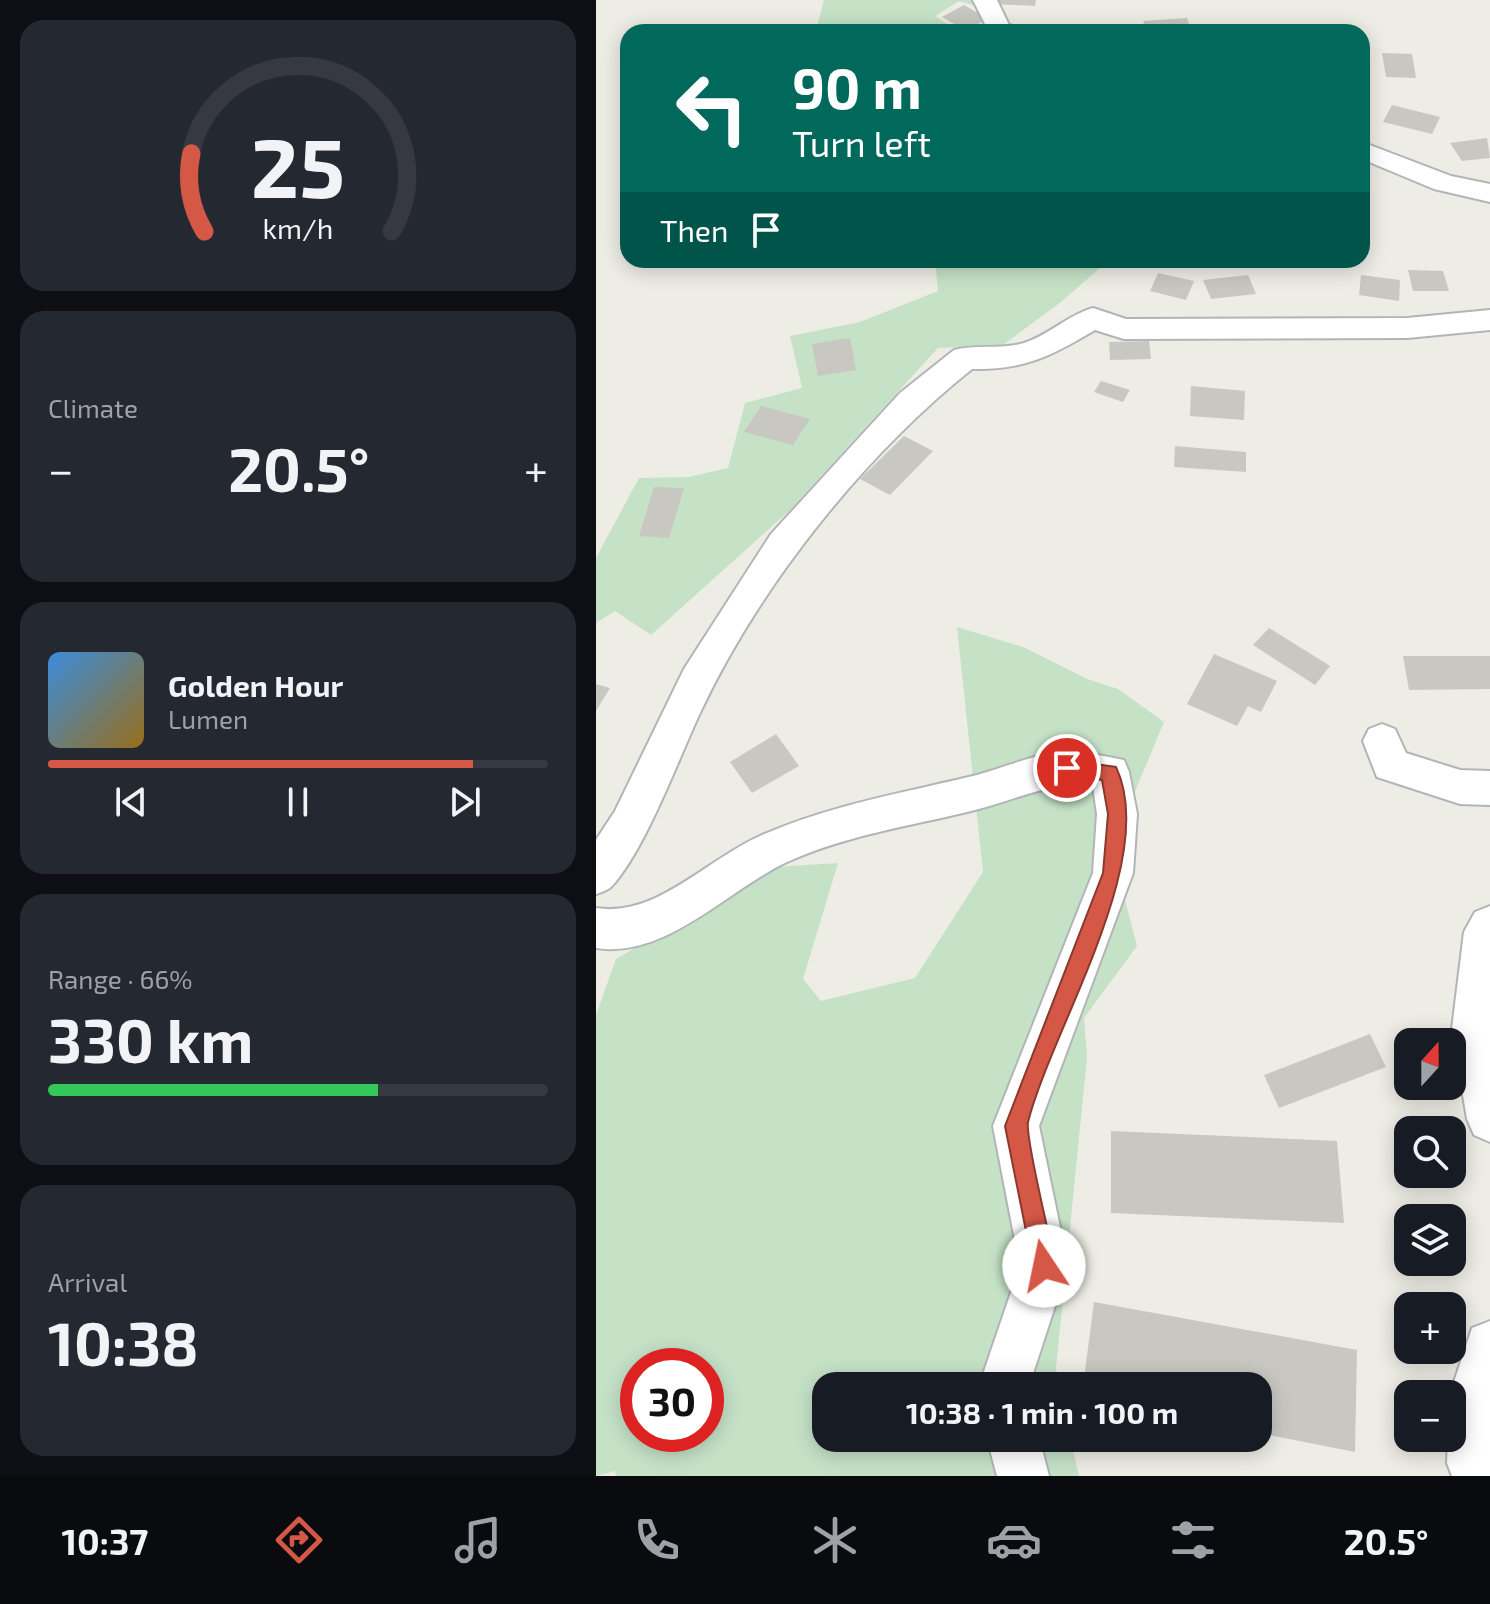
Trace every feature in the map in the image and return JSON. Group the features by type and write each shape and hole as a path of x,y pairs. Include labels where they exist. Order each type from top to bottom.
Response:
{"street":[{"path":"985,0 997,24"},
{"path":"1370,153 1444,183 1490,193"},
{"path":"596,875 629,824 697,680 783,543 911,401 965,358 1004,359 1039,349 1093,318 1124,329 1407,328 1490,320"},
{"path":"1382,741 1391,765 1460,787 1490,788"},
{"path":"596,928 611,934 644,924 742,865 804,834 899,807 974,793 1067,768 1110,772 1117,814 1113,873 1016,1126 1044,1266 1009,1372"},
{"path":"1490,926 1485,932 1474,1029 1490,1119"},
{"path":"1489,1476 1473,1463 1475,1394 1490,1346"},
{"path":"1017,1452 1023,1476"}],"green space":[{"path":"824,0 973,0 980,7 959,1 935,16 947,24 818,24"},
{"path":"936,268 1100,268 1061,302 1003,345 938,348 789,511 651,635 615,611 596,623 596,558 639,478 689,477 728,468 745,403 802,388 790,336 860,322 938,291"},
{"path":"957,627 1023,647 1087,679 1118,689 1164,722 1128,808 1121,885 1137,946 1084,1018 1087,1057 1057,1372 812,1372 812,1452 1073,1452 1079,1476 616,1476 615,1471 596,1476 596,1015 616,959 775,867 838,863 803,979 821,1001 915,978 983,872"}],"building":[{"path":"994,0 1036,0 1035,6 993,4"},
{"path":"964,5 988,19 978,24 954,24 942,17"},
{"path":"1187,18 1189,24 1144,24 1143,21"},
{"path":"1382,53 1412,54 1416,78 1386,77"},
{"path":"1392,105 1440,117 1432,134 1383,122"},
{"path":"1487,138 1490,158 1462,161 1450,143"},
{"path":"1408,270 1443,271 1449,291 1413,291"},
{"path":"1158,273 1194,281 1186,300 1150,291"},
{"path":"1248,275 1256,294 1211,299 1203,280"},
{"path":"1361,275 1400,280 1399,301 1359,295"},
{"path":"850,338 856,370 818,376 812,344"},
{"path":"1149,341 1151,359 1110,360 1109,342"},
{"path":"1101,381 1130,390 1123,402 1094,392"},
{"path":"1191,386 1245,391 1244,420 1190,416"},
{"path":"761,406 810,419 793,445 744,432"},
{"path":"904,436 933,451 890,495 860,479"},
{"path":"1175,446 1246,452 1246,472 1174,467"},
{"path":"654,487 684,488 669,538 639,536"},
{"path":"1269,628 1330,666 1315,685 1253,645"},
{"path":"1214,654 1277,681 1261,712 1248,706 1237,726 1187,704"},
{"path":"1403,656 1490,656 1490,689 1409,690"},
{"path":"596,684 610,688 596,711"},
{"path":"776,734 799,766 752,793 730,762"},
{"path":"1370,1034 1386,1067 1279,1108 1264,1075"},
{"path":"1111,1131 1337,1141 1344,1223 1111,1213"},
{"path":"1094,1302 1357,1350 1355,1452 1272,1436 1272,1372 1085,1372"}],"route":[{"path":"1044,1266 1016,1126 1113,873 1117,814 1110,772 1067,768"}]}
